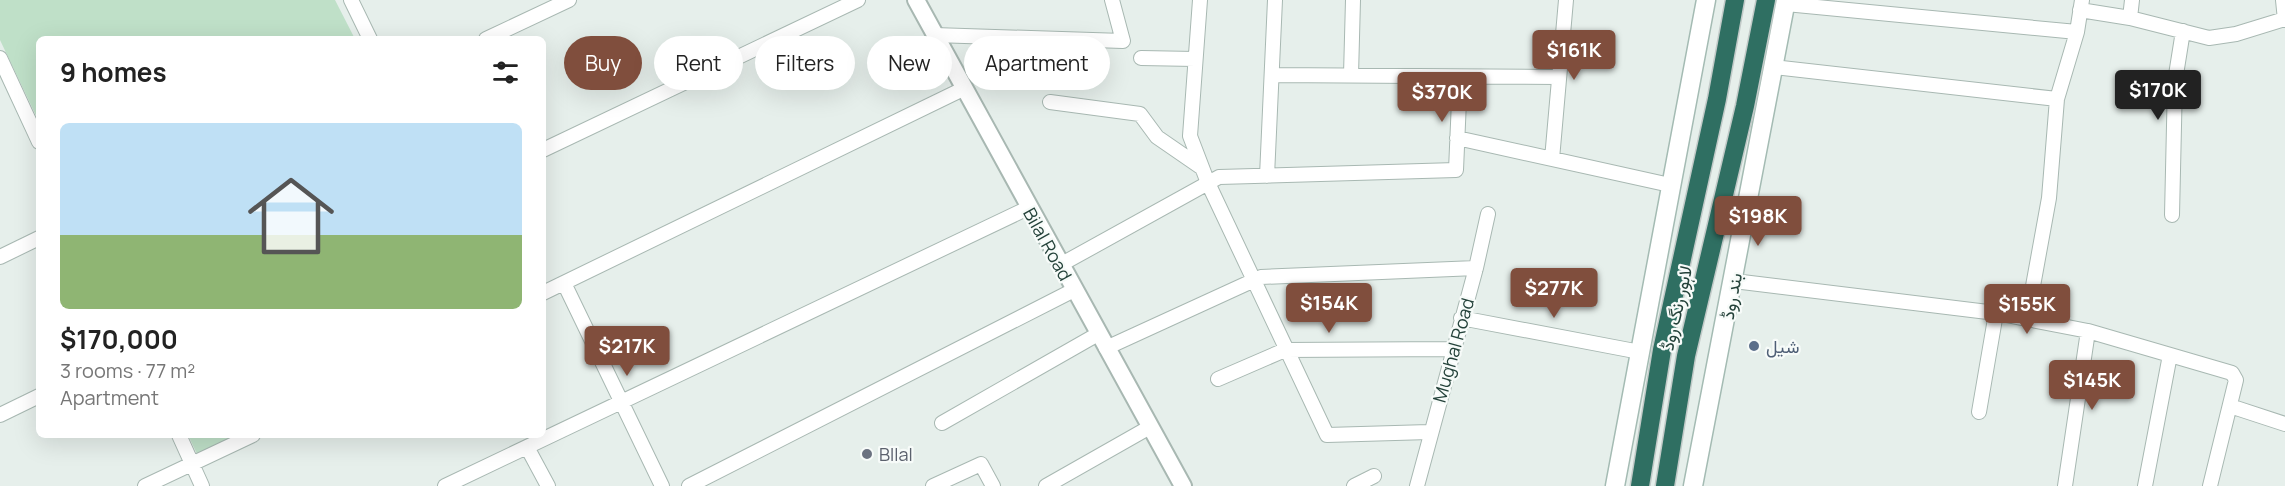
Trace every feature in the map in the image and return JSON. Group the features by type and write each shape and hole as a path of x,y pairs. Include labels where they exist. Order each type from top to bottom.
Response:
{"highway":[{"name":"لاہور رنگ روڈ","path":"1640,486 1662,350 1717,99 1735,0"},
{"name":"لاہور رنگ روڈ","path":"1665,486 1686,356 1745,106 1766,0"}],"main road":[{"path":"1615,486 1706,0"},
{"name":"بند روڈ","path":"1693,486 1786,2"}],"street":[{"path":"351,0 369,36"},
{"path":"492,36 568,0"},
{"path":"546,149 858,0"},
{"name":"Bilal Road","path":"916,0 1028,208 1183,486"},
{"path":"934,35 1123,41 1112,0"},
{"path":"1200,0 1190,136 1208,183 1252,281 1327,435 1429,432"},
{"path":"1267,176 1275,0"},
{"path":"1351,75 1353,0"},
{"path":"1551,159 1566,0"},
{"path":"2130,18 2132,0"},
{"path":"2027,319 2046,222 2057,99 2076,32 2081,5 2209,38 2236,34 2285,20 2283,0"},
{"path":"1786,2 2076,32"},
{"path":"2172,214 2175,81 2184,31"},
{"path":"0,58 36,135"},
{"path":"1141,58 1196,59"},
{"path":"1774,67 2057,99"},
{"path":"1272,75 1559,77"},
{"path":"1060,265 1219,177 1456,170 1460,77"},
{"path":"546,292 963,89"},
{"path":"1050,102 1140,114 1157,137 1202,168"},
{"path":"1456,138 1670,185"},
{"path":"445,486 1028,208"},
{"name":"Mughal Road","path":"1417,486 1429,432 1476,268 1488,214"},
{"path":"0,257 36,239"},
{"path":"942,423 1102,341 1261,277 1476,268"},
{"path":"1734,281 1996,313 2088,331 2232,373 2236,380 2211,486"},
{"path":"564,283 662,486"},
{"path":"689,486 1074,290"},
{"path":"1980,412 1996,313"},
{"path":"1461,318 1640,352"},
{"path":"2065,486 2088,331"},
{"path":"1218,379 1286,350 1453,349"},
{"path":"2145,486 2170,355"},
{"path":"0,415 36,397"},
{"path":"2229,406 2285,424"},
{"path":"1046,486 1150,427"},
{"path":"180,438 202,486"},
{"path":"146,486 247,438"},
{"path":"527,447 548,486"},
{"path":"933,486 981,464 993,486"},
{"path":"1354,486 1374,476"}],"green space":[{"path":"0,0 335,0 353,36 36,36 36,116 0,40"},
{"path":"189,438 235,438 198,456"}],"place":[{"name":"شیل","path":"1754,346"},
{"name":"BIlal","path":"867,454"}]}
